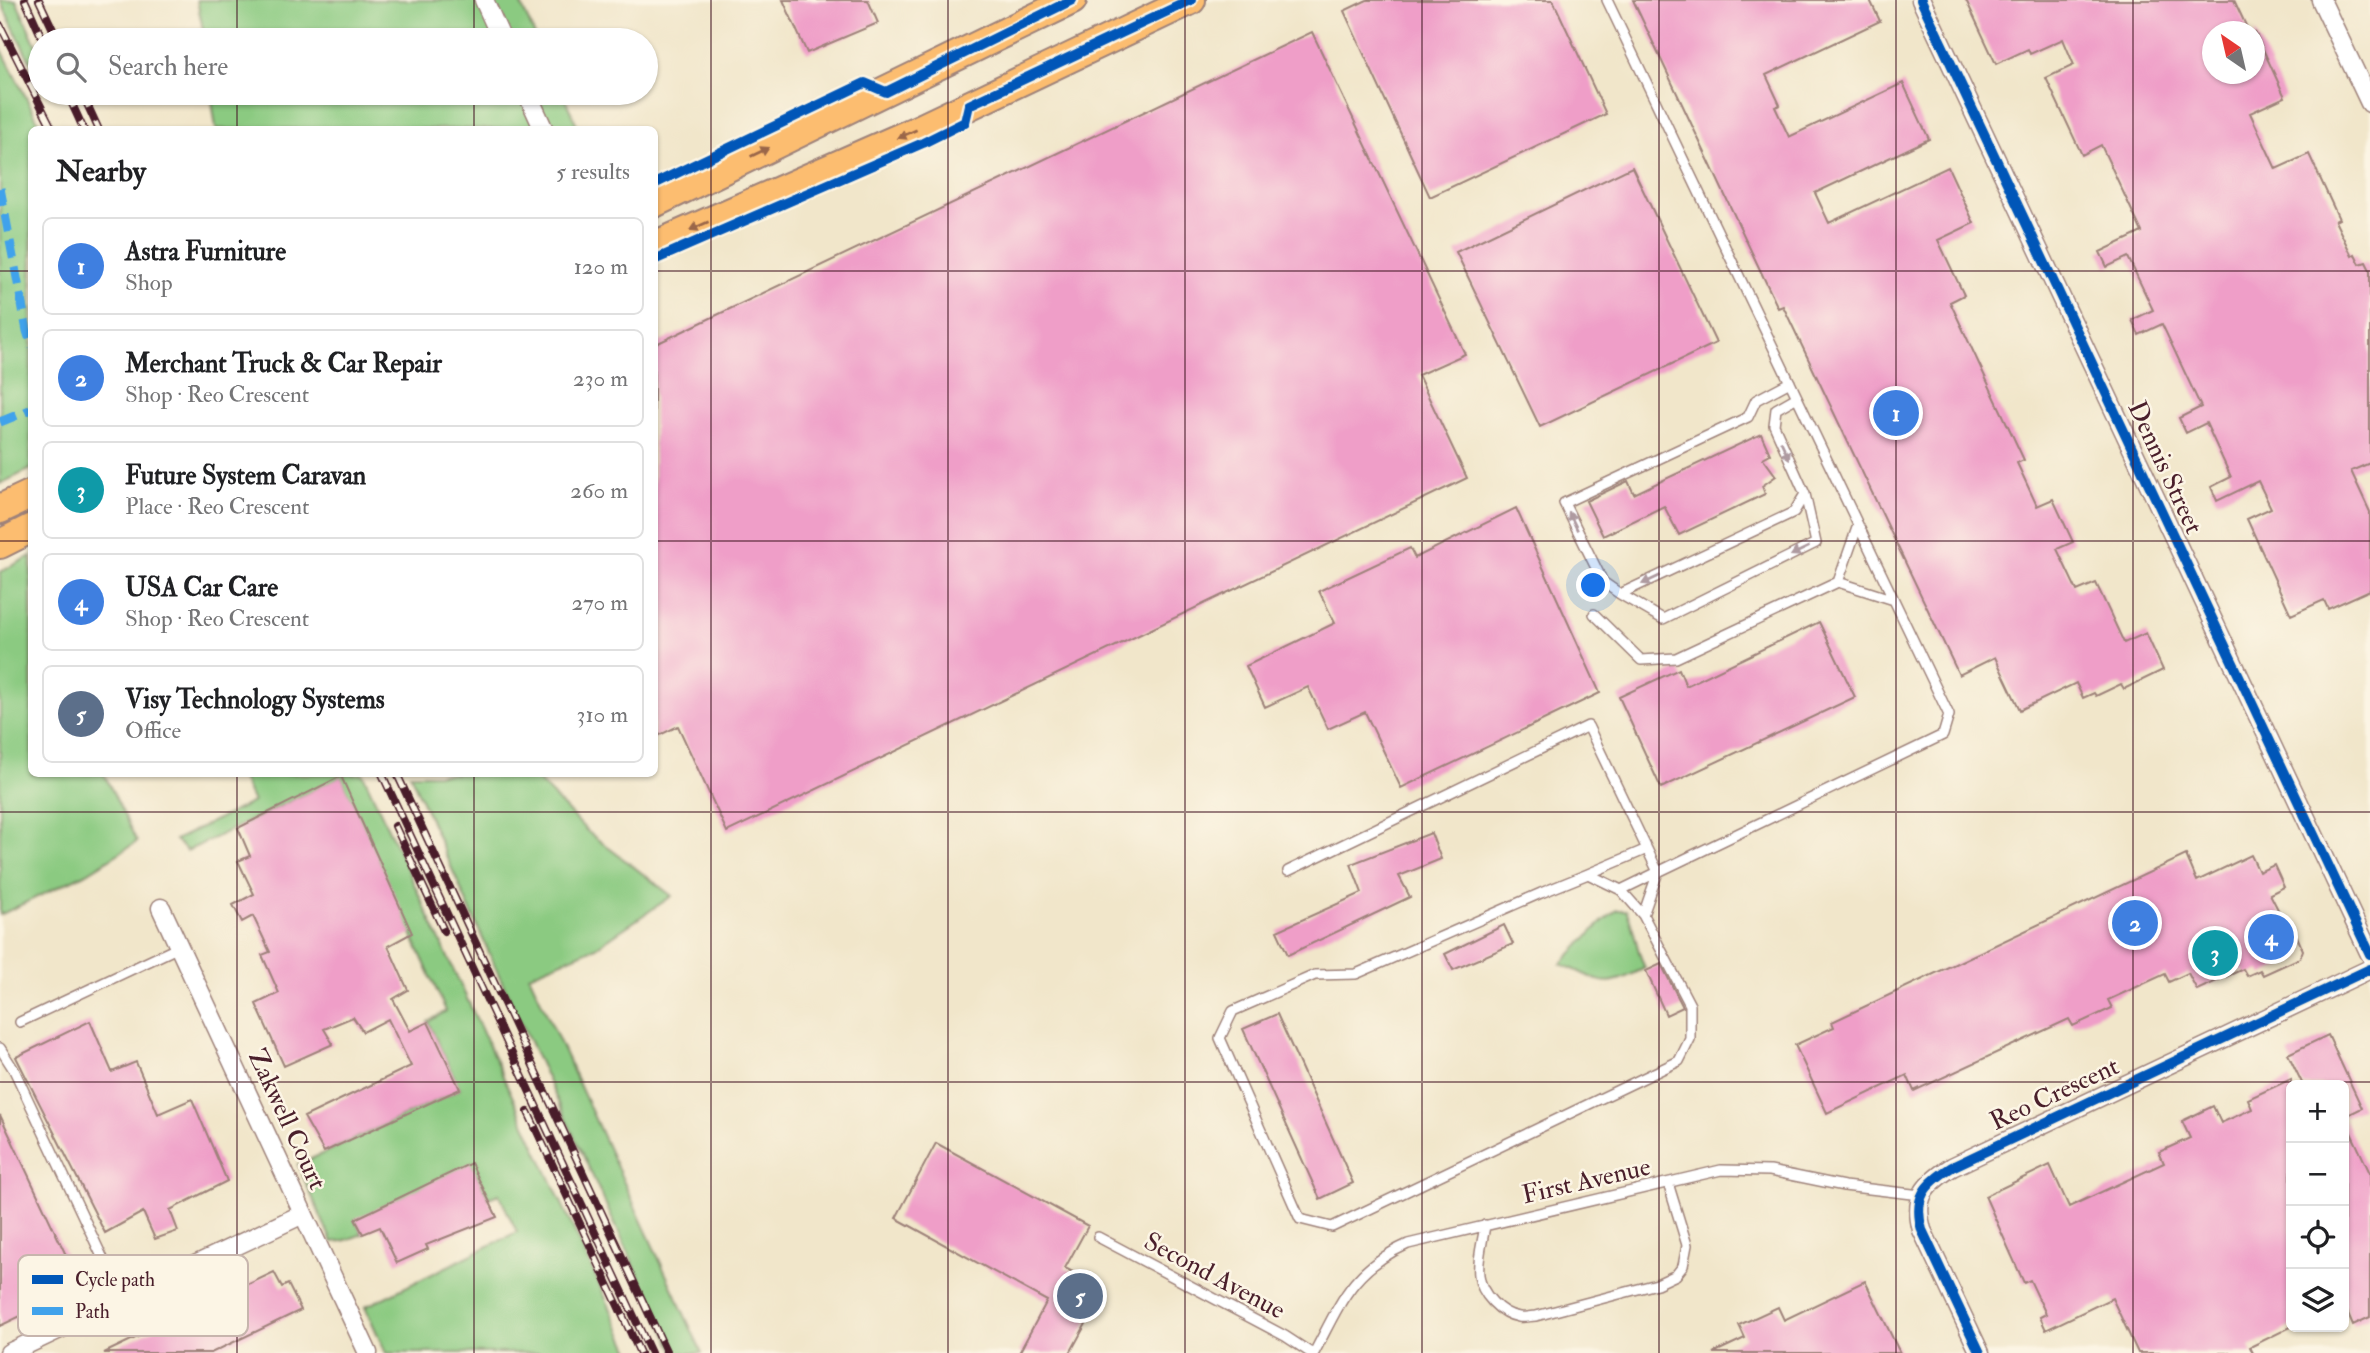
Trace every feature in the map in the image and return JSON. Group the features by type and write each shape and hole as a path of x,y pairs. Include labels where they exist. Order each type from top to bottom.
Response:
{"main road":[{"path":"658,201 1072,0"},
{"path":"658,244 920,129 1191,0"},
{"path":"0,509 28,496"},
{"path":"0,544 28,530"}],"street":[{"path":"484,0 497,28"},
{"name":"Dennis Street","path":"1921,0 2370,954"},
{"path":"2321,0 2370,103"},
{"path":"533,105 542,126"},
{"name":"Zakwell Court","path":"161,908 368,1353"},
{"name":"Reo Crescent","path":"1921,1195 1939,1175 1952,1167 2370,969"},
{"path":"1921,1195 1918,1215 1922,1230 1980,1353"},
{"path":"216,1255 303,1214"},
{"path":"9,1353 43,1346 60,1336"}],"lane":[{"path":"1607,0 1949,715 1943,735 1621,890"},
{"path":"1790,382 1756,400 1748,417 1564,503 1603,582 1663,619 1816,543 1805,494 1774,425 1776,409 1797,397"},
{"path":"1620,594 1794,512 1805,494"},
{"path":"1838,582 1858,525"},
{"path":"1594,614 1641,660 1676,658 1838,582 1894,600"},
{"path":"1288,871 1588,726 1658,872 1643,915"},
{"path":"1588,874 1621,890 1643,915 1690,1005 1690,1039 1679,1061 1332,1227 1300,1219 1220,1038 1233,1011 1315,975 1356,974 1541,892 1647,849"},
{"path":"20,1021 179,947"},
{"path":"0,1048 14,1070 101,1255"},
{"name":"First Avenue","path":"1312,1353 1357,1278 1372,1263 1408,1244 1721,1170 1770,1171 1843,1186 1921,1195"},
{"path":"1485,1226 1478,1273 1486,1294 1508,1314 1520,1317 1536,1316 1657,1284 1676,1275 1684,1266 1687,1245 1668,1183"},
{"name":"Second Avenue","path":"1098,1237 1312,1353"}],"green space":[{"path":"0,0 16,0 28,28 28,57"},
{"path":"197,0 519,0 532,28 203,28"},
{"path":"0,46 40,126 28,126 28,470 0,484"},
{"path":"213,105 568,105 578,126 216,126"},
{"path":"28,558 28,777 105,777 137,842 87,873 0,915 0,572"},
{"path":"241,777 341,777 187,851 175,840 253,802"},
{"path":"341,777 364,777 631,1353 386,1353 365,1307 517,1232 499,1194 488,1198 471,1164 355,1220 363,1234 332,1242 298,1165 460,1089 428,1022 446,1011"},
{"path":"411,777 535,777 588,832 672,896 596,947 529,975 702,1353 675,1353 498,973"},
{"path":"1617,910 1626,910 1645,968 1610,982 1595,979 1561,964 1602,922"}],"building":[{"path":"783,0 868,0 878,23 807,53"},
{"path":"1367,0 1553,0 1606,114 1430,197 1344,11"},
{"path":"1633,0 1870,0 1880,21 1766,75 1780,105 1775,107 1789,137 1903,83 1929,139 1815,193 1829,223 1948,167 1974,223 1938,240 1964,295 1950,302 2024,460 2017,463 2037,506 2053,499 2073,542 2057,549 2077,591 2096,583 2124,643 2146,633 2163,670 2124,689 2121,684 2096,696 2094,693 2083,698 2076,683 2020,710 1995,657 1959,675 1783,306 1778,308"},
{"path":"1966,0 2234,0 2244,21 2202,21 2202,84 2265,84 2265,54 2285,97 2250,113 2276,169 2309,154 2339,219 2335,221 2352,256 2355,254 2360,264 2366,262 2370,270 2370,463 2351,471 2370,512 2370,590 2328,609 2324,600 2291,615 2247,519 2271,508 2258,481 2217,501 2211,487 2231,477 2206,423 2186,433 2179,418 2201,407 2162,324 2139,335 2132,320 2153,310 2128,257 2107,267 2100,252 2142,232 2101,145 2082,155 2046,78 2074,65 2063,39 2030,54 2028,49 1996,64"},
{"path":"1312,32 1465,354 1418,375 1467,478 727,832 678,726 658,736 658,343"},
{"path":"1632,167 1716,343 1540,427 1456,252"},
{"path":"1761,434 1770,454 1763,458 1776,476 1762,486 1765,494 1679,535 1664,506 1603,536 1586,501 1628,481 1634,494"},
{"path":"1516,508 1600,693 1401,788 1365,712 1328,729 1308,687 1265,707 1246,666 1335,623 1319,591 1410,548 1415,558"},
{"path":"1819,622 1855,697 1661,788 1619,697 1679,669 1686,686"},
{"path":"341,777 412,933 388,946 408,990 393,999 410,1031 428,1022 460,1089 324,1152 304,1117 411,1066 388,1019 363,1032 353,1017 324,1029 333,1044 284,1066 256,1004 279,993 262,955 270,952 253,916 242,922 233,905 254,894 238,861 250,856 238,828"},
{"path":"1431,833 1441,859 1399,876 1410,897 1288,955 1277,931 1362,893 1351,864"},
{"path":"2186,855 2197,881 2251,855 2259,872 2274,865 2284,887 2270,894 2286,925 2291,923 2303,950 2300,958 2263,975 2260,970 2247,976 2243,969 2197,990 2188,973 2169,982 2165,974 2108,1000 2112,1008 2073,1026 2069,1019 1914,1091 1907,1075 1827,1113 1795,1045 1834,1027 1832,1022"},
{"path":"1504,925 1513,944 1453,970 1445,954"},
{"path":"1661,964 1683,1007 1666,1015 1646,971"},
{"path":"1277,1014 1353,1183 1320,1199 1243,1029"},
{"path":"90,1021 112,1072 136,1062 158,1114 192,1099 227,1181 170,1210 178,1231 155,1239 143,1212 105,1233 16,1057"},
{"path":"2328,1035 2349,1080 2301,1080 2288,1054"},
{"path":"2349,1080 2362,1108 2349,1114"},
{"path":"2286,1081 2286,1329 2250,1347 2253,1353 2138,1353 2112,1298 2046,1330 2040,1317 2046,1314 2030,1280 2024,1283 1985,1196 2050,1165 2069,1207 2164,1163 2159,1152 2190,1138 2182,1121 2213,1106 2221,1123 2252,1109 2248,1099"},
{"path":"0,1115 66,1255 18,1255 18,1317 0,1326"},
{"path":"2349,1129 2370,1173 2370,1317 2353,1325 2349,1316"},
{"path":"936,1143 1088,1226 1065,1268 1105,1289 1070,1353 1019,1353 1047,1301 896,1218"},
{"path":"471,1163 497,1217 426,1245 428,1249 397,1263 380,1227 363,1234 355,1219"},
{"path":"274,1272 282,1287 288,1284 301,1310 248,1335 248,1284"},
{"path":"1865,1281 1900,1353 1713,1353 1745,1338 1739,1325 1778,1307 1784,1320"},
{"path":"140,1336 247,1336 211,1353 104,1353"}],"railway":[{"path":"25,0 38,28"},
{"path":"39,0 52,28"},
{"path":"0,25 28,80"},
{"path":"40,105 51,126"},
{"path":"73,105 82,126"},
{"path":"88,105 97,126"},
{"path":"383,777 651,1353"},
{"path":"398,777 667,1353"},
{"path":"395,826 444,931"},
{"path":"528,1112 640,1353"}],"marked path":[{"path":"0,188 28,334"},
{"path":"0,422 28,411"}],"cycle path":[{"path":"658,182 865,83 886,92 1072,0"},
{"path":"658,258 923,143 965,122 969,105 1191,0"},
{"path":"1921,0 2370,954"},
{"path":"1980,1353 1922,1230 1920,1200 1935,1179 1952,1167 2370,969"}],"place":[{"name":"Astra Furniture","path":"1896,413"},
{"name":"Merchant Truck & Car Repair","path":"2135,923"},
{"name":"USA Car Care","path":"2271,937"},
{"name":"Future System Caravan","path":"2215,953"},
{"name":"Visy Technology Systems","path":"1080,1296"}]}
